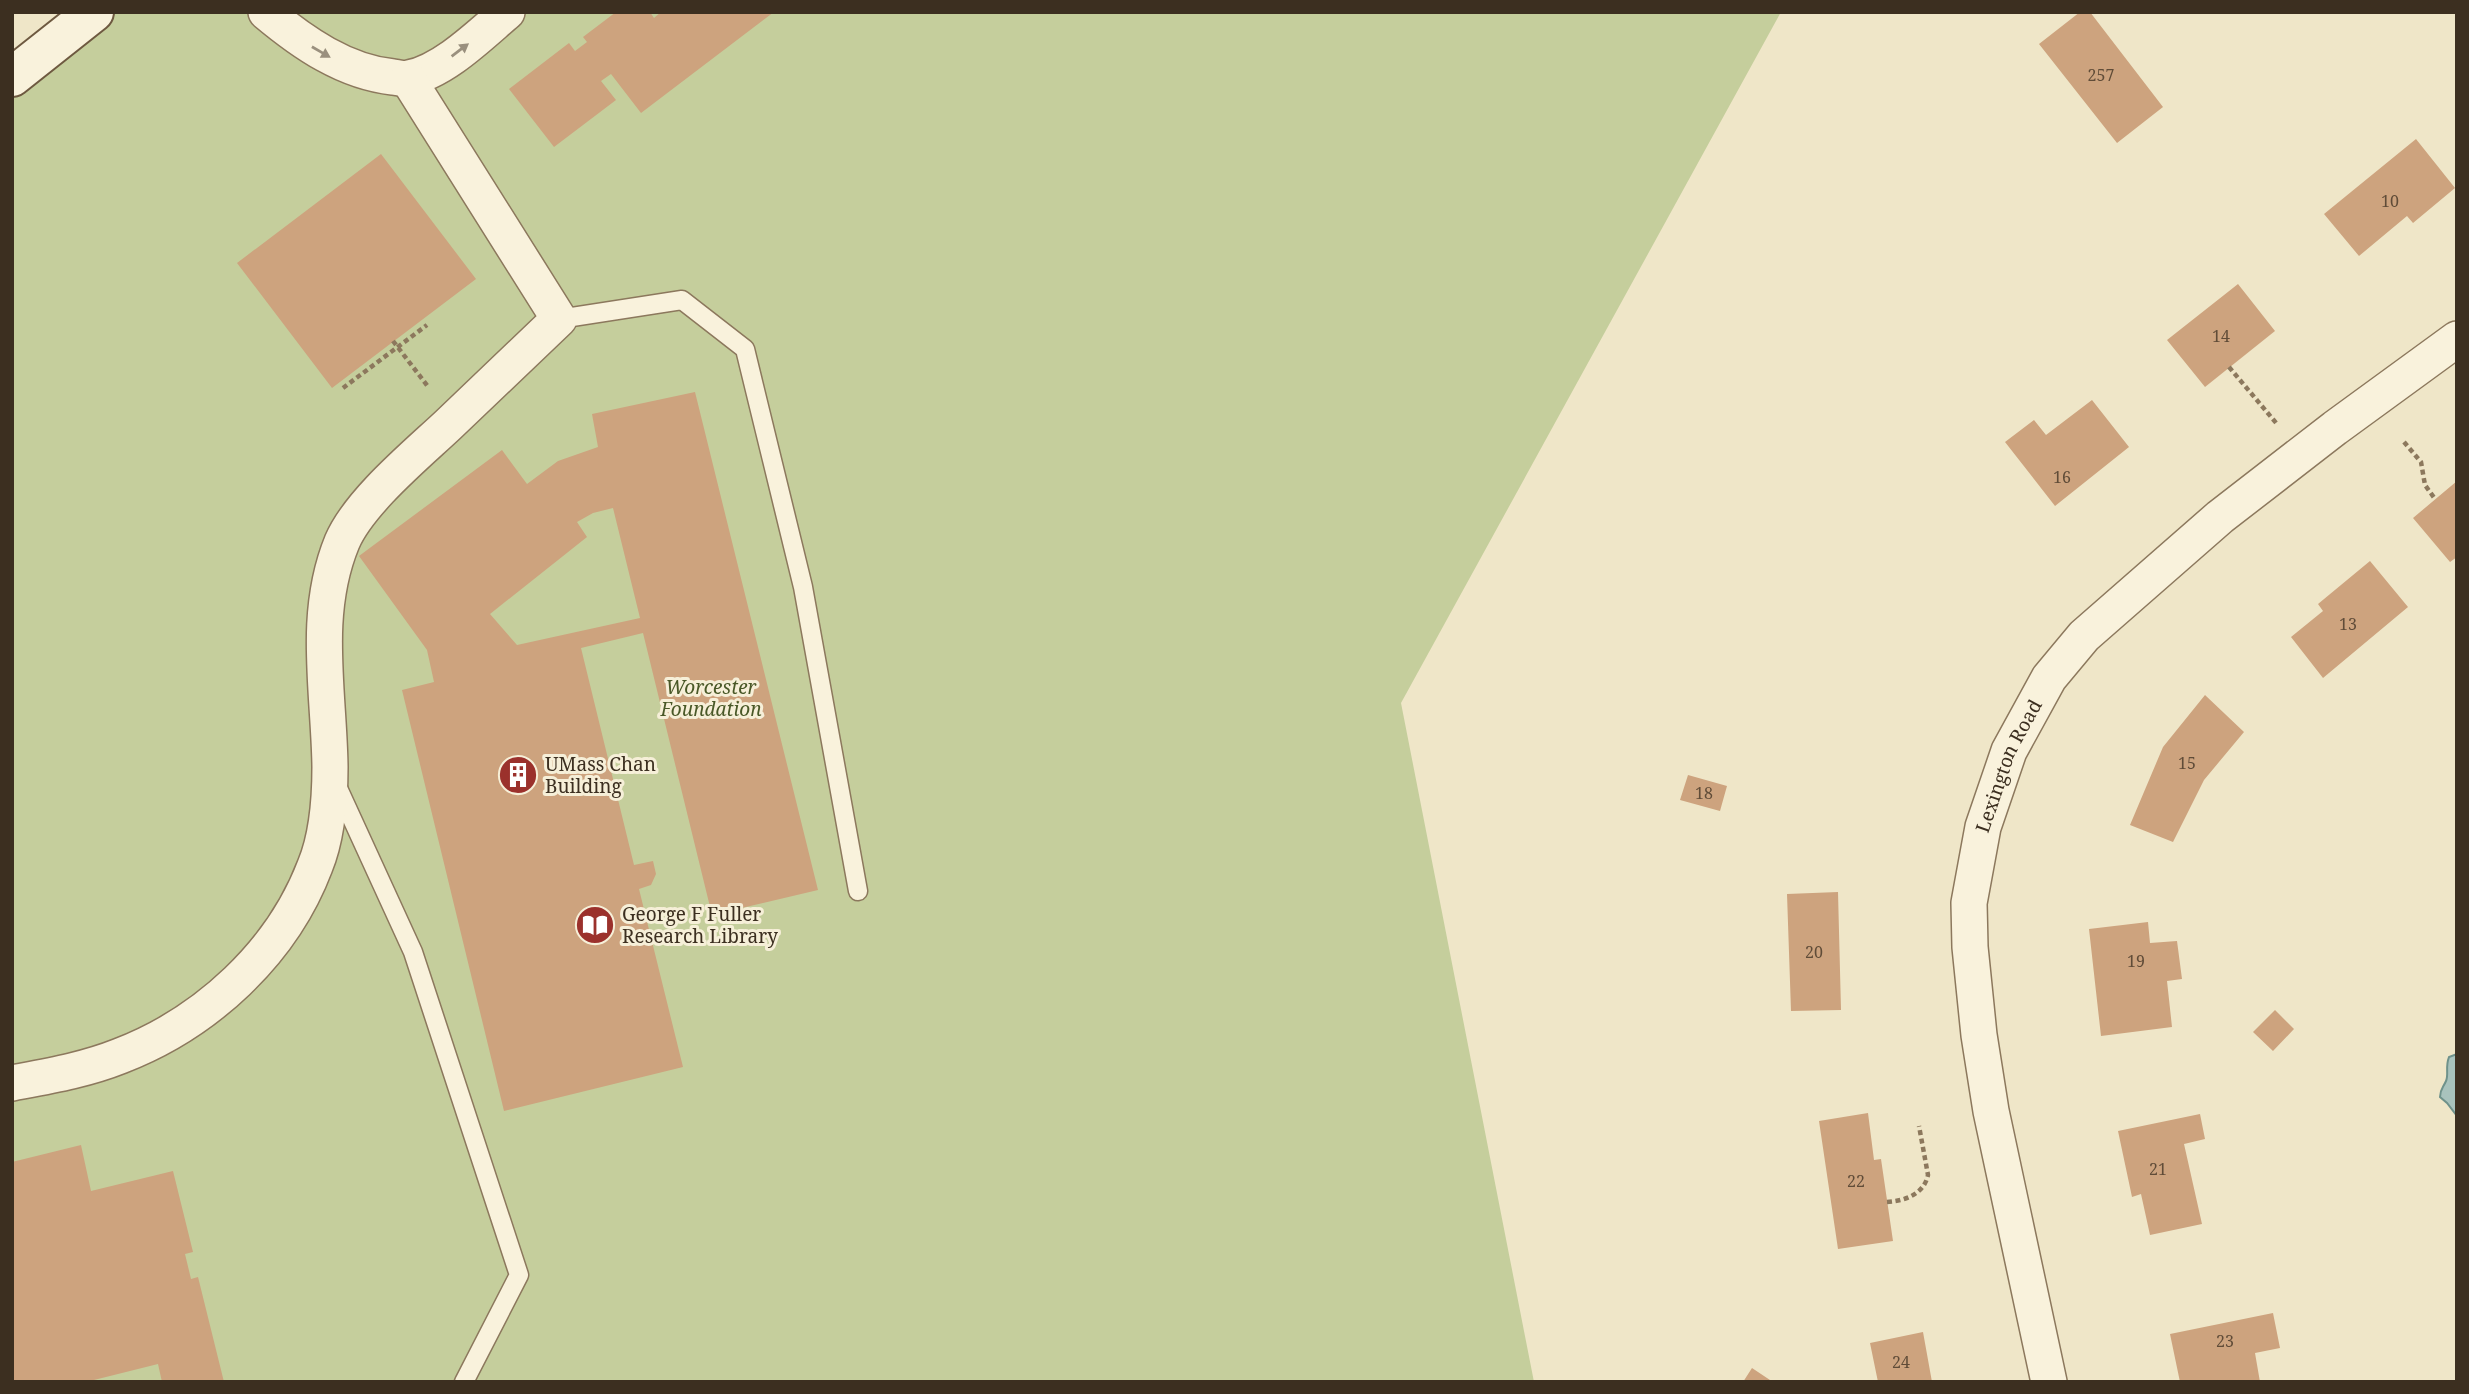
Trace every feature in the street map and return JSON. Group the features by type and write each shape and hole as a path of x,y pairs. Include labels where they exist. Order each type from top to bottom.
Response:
{"main road":[{"path":"12,77 94,12"}],"street":[{"path":"266,12 297,38 333,58 371,75 408,79 435,68 507,12"},
{"path":"12,1083 68,1073 122,1055 163,1035 202,1011 237,983 269,947 296,907 316,864 323,834 330,770 324,634 332,569 344,539 360,514 423,447 559,318 408,79"},
{"name":"Lexington Road","path":"2049,1382 1991,1111 1979,1035 1970,947 1969,903 1983,827 2009,751 2049,678 2084,636 2220,517 2335,428 2457,339"}],"lane":[{"path":"559,318 682,300 745,349 803,587 858,891"},
{"path":"330,770 413,952 519,1275 464,1382"}],"path":[{"path":"343,388 427,324"},
{"path":"393,341 454,419"},
{"path":"2229,368 2277,425"},
{"path":"2404,442 2421,462 2425,485 2435,499"},
{"path":"1887,1202 1913,1197 1927,1182 1919,1126"}],"green space":[{"name":"Worcester Foundation","path":"89,12 1781,12 1401,703 1534,1382 12,1382 12,81"}],"water":[{"path":"2457,1054 2457,1116 2440,1097 2447,1078 2449,1057"}],"building":[{"path":"616,12 650,12 654,18 661,12 774,12 641,113 611,74 601,81 616,100 554,147 509,89 569,43 575,51 587,42 583,37"},
{"path":"2080,12 2090,12 2163,107 2117,143 2039,44"},
{"path":"2416,139 2455,188 2413,223 2407,216 2359,256 2324,214"},
{"path":"381,154 476,279 332,388 237,263"},
{"path":"2238,284 2275,331 2205,387 2167,340"},
{"name":"UMass Chan Building","path":"695,392 818,890 712,915 643,633 581,648 634,865 653,861 656,874 651,885 639,889 683,1067 504,1111 402,690 434,682 427,650 359,556 502,450 527,484 558,461 598,447 592,414","holes":["613,508 640,618 517,645 490,614 587,537 577,522 593,513"]},
{"path":"2092,400 2129,447 2055,506 2005,442 2034,420 2046,435"},
{"path":"2457,481 2457,557 2450,562 2413,518"},
{"path":"2370,561 2408,607 2323,678 2291,637 2323,611 2318,604"},
{"path":"2205,695 2244,732 2204,780 2173,842 2130,825 2163,747"},
{"path":"1688,775 1727,786 1720,811 1680,800"},
{"path":"1838,892 1841,1010 1791,1011 1787,894"},
{"path":"2148,922 2150,943 2177,941 2182,979 2167,981 2172,1027 2101,1036 2089,929"},
{"path":"2275,1010 2294,1029 2273,1051 2253,1032"},
{"path":"1868,1113 1874,1160 1881,1159 1893,1241 1838,1249 1819,1121"},
{"path":"2200,1114 2205,1139 2184,1144 2202,1224 2150,1235 2141,1194 2132,1197 2118,1131"},
{"path":"81,1145 91,1191 173,1171 193,1252 185,1254 191,1279 198,1277 224,1382 162,1382 158,1364 86,1382 12,1382 12,1162"},
{"path":"2273,1313 2280,1348 2255,1353 2260,1382 2180,1382 2170,1334"},
{"path":"1923,1332 1932,1382 1878,1382 1870,1343"},
{"path":"1752,1368 1773,1382 1743,1382"}],"place":[{"name":"UMass Chan Building","path":"518,775"},
{"name":"George F Fuller Research Library","path":"595,925"}]}
